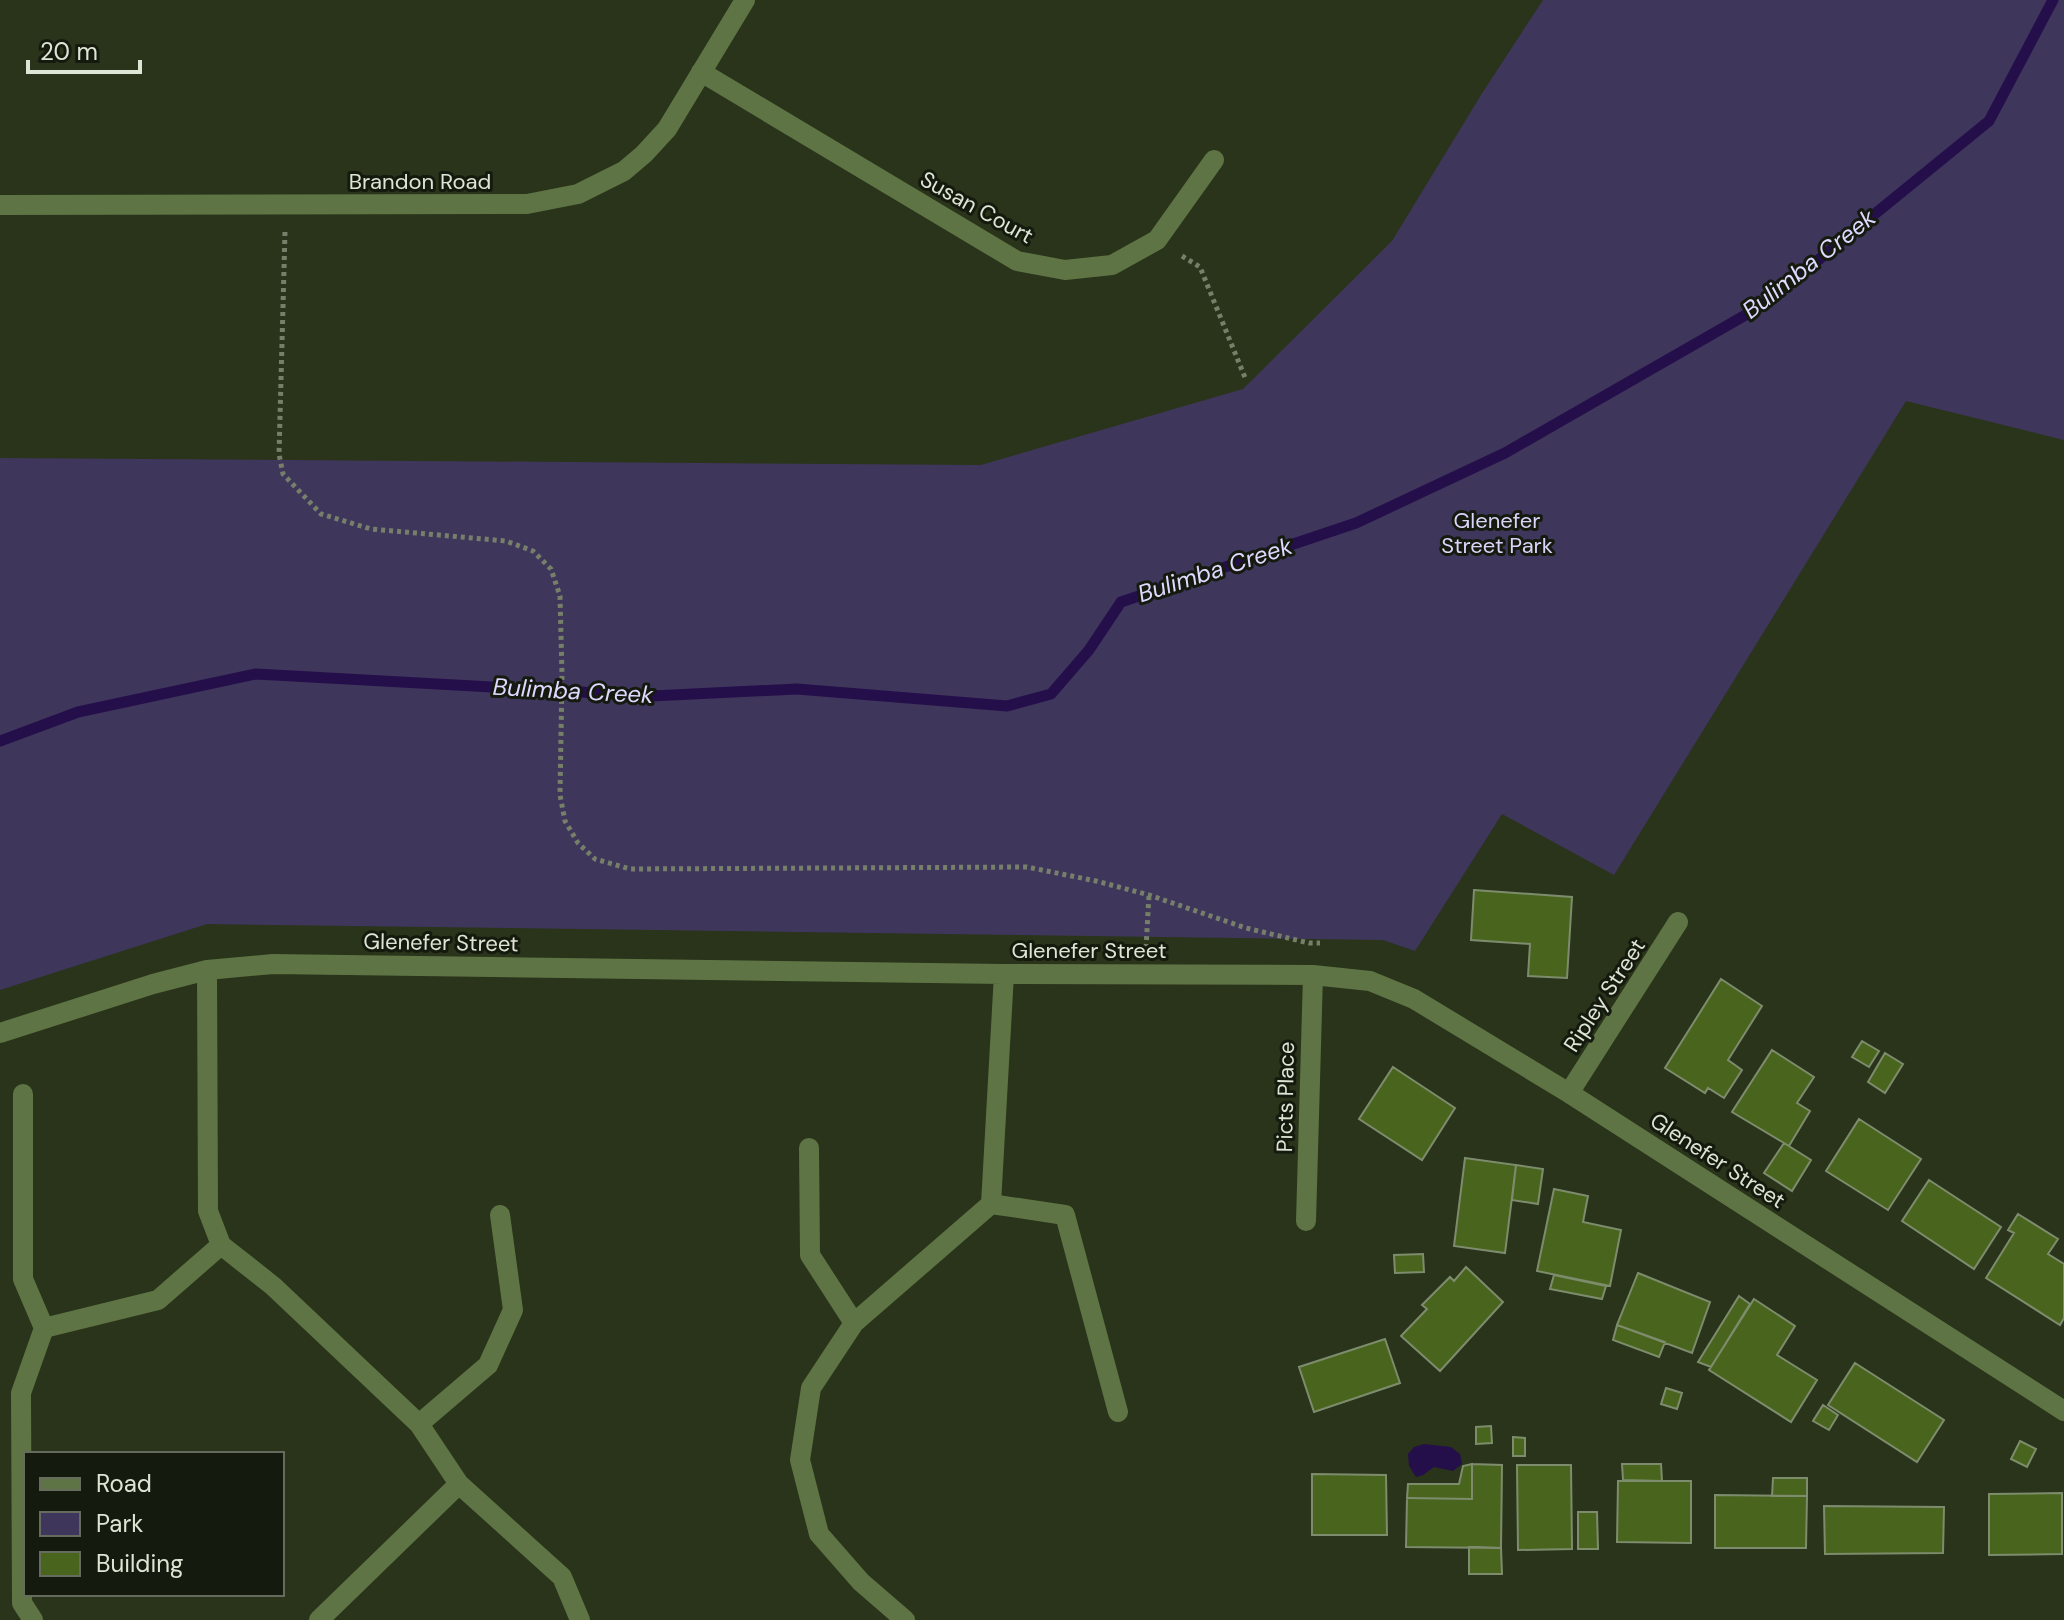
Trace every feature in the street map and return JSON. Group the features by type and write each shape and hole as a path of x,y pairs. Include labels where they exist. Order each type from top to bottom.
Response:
{"street":[{"name":"Brandon Road","path":"0,205 527,204 578,194 624,171 667,129 745,0"},
{"name":"Susan Court","path":"701,72 1017,261 1065,270 1112,265 1157,240 1214,160"},
{"name":"Ripley Street","path":"1569,1093 1678,922"},
{"name":"Glenefer Street","path":"0,1033 207,970 273,964 1313,975 1370,981 1414,999 1569,1093 2064,1411"},
{"path":"207,970 208,1211 221,1245 273,1286 419,1424 459,1484 562,1577 580,1620"},
{"path":"905,1620 861,1582 819,1534 800,1460 811,1388 854,1323 991,1204 1004,974"},
{"name":"Picts Place","path":"1306,1221 1313,975"},
{"path":"23,1094 23,1279 44,1328 21,1393 22,1603 33,1620"},
{"path":"809,1148 810,1255 854,1323"},
{"path":"991,1204 1065,1215 1118,1412"},
{"path":"419,1424 488,1365 513,1310 500,1215"},
{"path":"44,1328 158,1300 221,1245"},
{"path":"319,1620 459,1484"}],"path":[{"path":"286,206 279,454 283,474 321,514 371,529 506,541 533,551 551,569 560,596 560,795 565,821 578,843 595,859 630,869 1027,867 1149,895 1246,928 1320,943"},
{"path":"1157,240 1200,267 1246,380"}],"green space":[{"name":"Glenefer Street Park","path":"1543,0 2064,0 2064,440 1906,401 1614,875 1502,814 1415,951 1383,940 207,924 0,990 0,458 981,465 1243,389 1392,241"}],"shaded area":[{"path":"1424,1444 1451,1447 1460,1454 1462,1464 1453,1471 1434,1467 1416,1477 1409,1466 1408,1454 1414,1447"}],"building":[{"path":"1474,890 1572,897 1567,978 1528,976 1530,944 1471,940"},
{"path":"1721,979 1762,1006 1728,1060 1742,1070 1724,1098 1708,1088 1705,1093 1665,1068"},
{"path":"1862,1041 1879,1051 1869,1067 1852,1057"},
{"path":"1772,1050 1814,1077 1797,1103 1810,1111 1789,1146 1732,1112"},
{"path":"1885,1053 1903,1064 1885,1093 1868,1082"},
{"path":"1393,1067 1455,1108 1422,1160 1359,1119"},
{"path":"1859,1119 1921,1159 1888,1210 1826,1171"},
{"path":"1784,1143 1811,1160 1792,1191 1764,1173"},
{"path":"1465,1158 1516,1165 1505,1253 1454,1246"},
{"path":"1516,1165 1543,1169 1538,1204 1512,1200"},
{"path":"1929,1180 2001,1227 1974,1269 1902,1221"},
{"path":"1554,1189 1588,1196 1583,1222 1621,1230 1610,1286 1537,1271"},
{"path":"2018,1214 2058,1239 2048,1254 2064,1264 2064,1318 2060,1325 1986,1278 2014,1233 2008,1230"},
{"path":"1423,1254 1424,1272 1395,1273 1394,1255"},
{"path":"1466,1267 1503,1302 1440,1371 1401,1336 1427,1309 1422,1305 1450,1277 1454,1281"},
{"path":"1638,1273 1710,1302 1692,1353 1617,1325"},
{"path":"1554,1275 1606,1286 1602,1299 1550,1289"},
{"path":"1739,1296 1750,1304 1711,1367 1698,1362"},
{"path":"1754,1299 1795,1326 1777,1355 1817,1380 1791,1422 1709,1370"},
{"path":"1617,1325 1665,1342 1659,1357 1613,1340"},
{"path":"1385,1339 1400,1383 1314,1412 1299,1367"},
{"path":"1855,1363 1944,1420 1917,1462 1828,1405"},
{"path":"1666,1388 1682,1393 1677,1409 1661,1404"},
{"path":"1823,1405 1838,1415 1829,1430 1813,1421"},
{"path":"1491,1426 1492,1443 1476,1444 1476,1427"},
{"path":"1513,1437 1525,1438 1525,1456 1513,1456"},
{"path":"2020,1441 2036,1449 2027,1467 2011,1459"},
{"path":"1472,1464 1502,1465 1501,1548 1406,1547 1407,1498 1472,1499"},
{"path":"1472,1464 1472,1499 1407,1498 1408,1484 1459,1484 1463,1466"},
{"path":"1622,1464 1661,1464 1662,1481 1623,1480"},
{"path":"1517,1465 1571,1465 1572,1549 1518,1550"},
{"path":"1312,1474 1386,1475 1387,1535 1312,1535"},
{"path":"1773,1478 1807,1478 1807,1496 1772,1496"},
{"path":"1618,1481 1691,1481 1691,1543 1617,1542"},
{"path":"2062,1493 2062,1554 1989,1555 1989,1494"},
{"path":"1715,1495 1807,1496 1806,1548 1715,1548"},
{"path":"1824,1506 1944,1507 1943,1553 1825,1554"},
{"path":"1578,1512 1597,1512 1598,1549 1578,1549"},
{"path":"1469,1547 1501,1548 1502,1574 1469,1574"}],"waterway":[{"name":"Bulimba Creek","path":"0,741 78,712 256,674 652,696 797,689 1007,706 1051,694 1089,650 1121,602 1356,523 1505,453 1763,305 1989,121 2053,0"}]}
